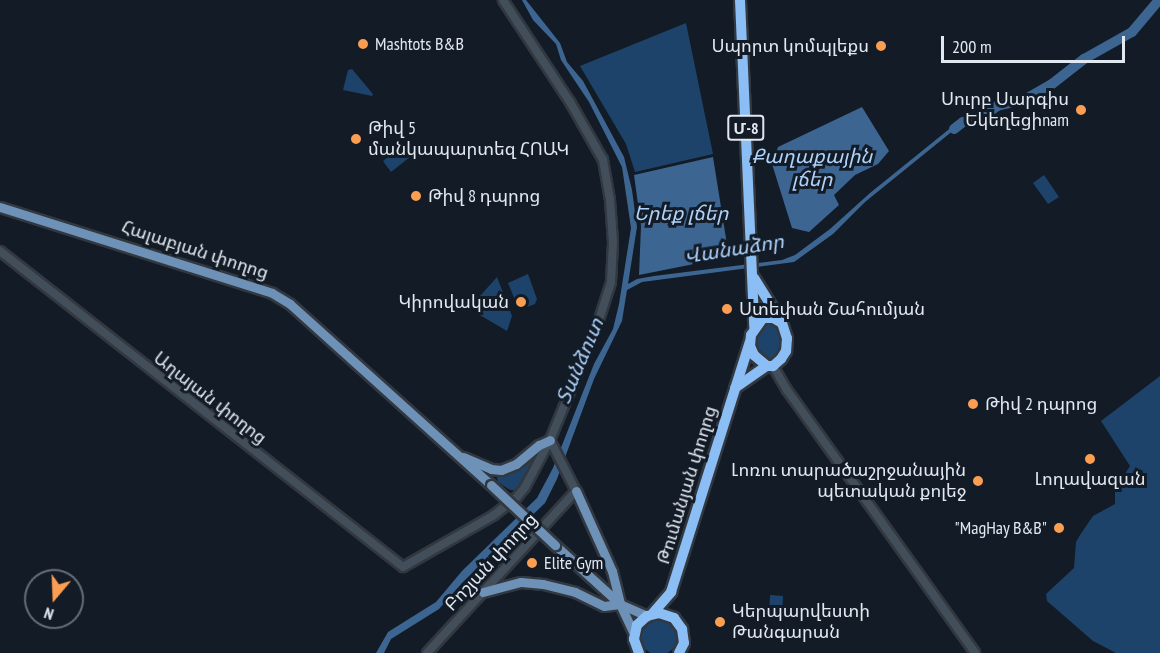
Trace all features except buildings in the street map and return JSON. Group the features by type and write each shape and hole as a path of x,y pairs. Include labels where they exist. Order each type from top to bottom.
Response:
{"highway":[{"name":"Մ-8","path":"740,0 754,278 754,327"},
{"name":"Մ-8","path":"754,278 782,323"},
{"path":"735,388 770,366 781,359 787,346 786,331 782,323 768,318 754,327 750,342 756,359 770,366"},
{"name":"Թումանյան փողոց","path":"671,592 750,342"},
{"path":"639,653 634,634 637,625 671,592"},
{"path":"671,592 674,618"},
{"path":"650,614 664,613 674,618 682,629 684,650"}],"main road":[{"name":"Հալաբյան փողոց","path":"0,207 272,292 290,304 620,604"},
{"path":"458,455 491,470 501,470 516,464 539,445 550,440"},
{"path":"576,491 612,571 620,604 634,634"},
{"path":"483,592 521,582 543,584 574,592 604,606 620,604 650,614"}],"street":[{"path":"503,0 570,102 603,160 610,200 613,242 610,286 597,326 550,440 576,491"},
{"name":"Աղայան փողոց","path":"0,251 403,567 508,504 531,477 550,440"},
{"path":"770,366 975,653"},
{"name":"Բոշյան փողոց","path":"427,653 576,491"}],"shaded area":[{"path":"686,23 713,154 635,172 626,144 580,66"},
{"path":"352,69 373,94 372,96 343,90 348,70"},
{"path":"402,146 410,157 391,172 383,161"},
{"path":"1044,175 1059,197 1048,204 1033,183"},
{"path":"528,274 537,299 535,304 519,310 508,283"},
{"path":"497,277 512,316 507,331 478,314 482,302 479,297"},
{"path":"765,321 775,324 782,336 776,357 769,362 762,360 755,346"},
{"path":"1160,376 1160,653 1116,653 1093,641 1047,601 1046,594 1074,568 1076,542 1093,516 1115,504 1115,489 1130,466 1101,421"},
{"path":"536,452 537,457 517,490 510,490 498,482 496,474"},
{"path":"770,595 783,596 782,617 769,617"},
{"path":"659,619 671,625 677,637 671,649 659,655 647,649 641,637 647,625"}],"water":[{"path":"522,0 526,0 560,43 567,62 583,81 624,157 632,190 637,227 628,284 637,279 654,276 782,260 795,255 830,229 870,193 948,130 960,121 965,121 865,202 833,234 794,262 642,282 627,290 622,321 594,379 557,479 545,503 462,583 439,609 391,639 384,653 376,653 388,632 436,602 462,571 537,498 553,468 594,364 613,329 619,304 631,228 622,167 589,102 561,60 556,44 533,20"},
{"name":"Քաղաքային լճեր","path":"862,107 889,151 878,164 855,175 834,195 839,205 809,232 792,228 772,164 778,147"},
{"name":"Երեք լճեր","path":"713,157 729,257 639,275 641,226 634,175"}],"waterway":[{"name":"Վանաձոր","path":"954,129 963,122 982,117 997,106 1024,100 1052,84 1084,59 1132,32 1159,0"}],"place":[{"name":"Mashtots B&B","path":"363,44"},
{"name":"Սպորտ կոմպլեքս","path":"881,46"},
{"name":"Սուրբ Սարգիս Եկեղեցիnam","path":"1081,110"},
{"name":"Թիվ 5 մանկապարտեզ ՀՈԱԿ","path":"356,139"},
{"name":"Թիվ 8 դպրոց","path":"416,196"},
{"name":"Կիրովական","path":"521,302"},
{"name":"Ստեփան Շահումյան","path":"727,309"},
{"name":"Թիվ 2 դպրոց","path":"973,404"},
{"name":"Լողավազան","path":"1090,459"},
{"name":"Լոռու տարածաշրջանային պետական քոլեջ","path":"978,481"},
{"name":"\"MagHay B&B\"","path":"1059,528"},
{"name":"Elite Gym","path":"532,563"},
{"name":"Կերպարվեստի Թանգարան","path":"720,622"}],"water label":[{"name":"Տանձուտ","path":"580,361"}]}
